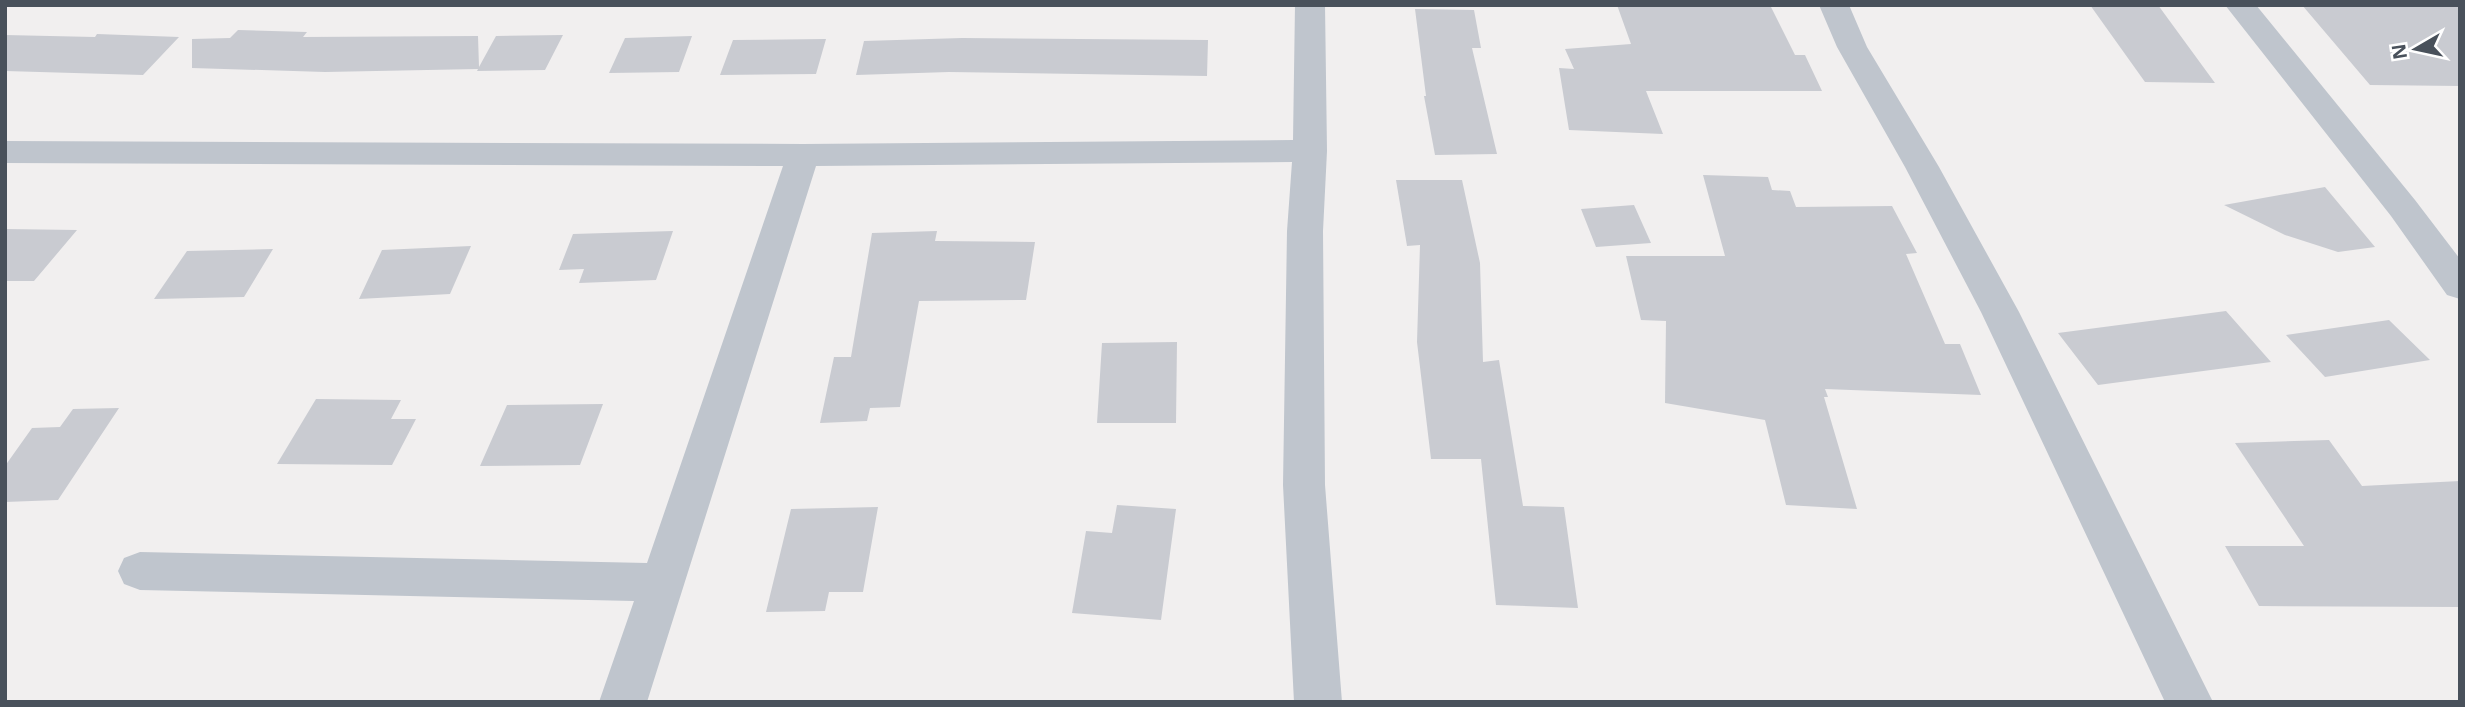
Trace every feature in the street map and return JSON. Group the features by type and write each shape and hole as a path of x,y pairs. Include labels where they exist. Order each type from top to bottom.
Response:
{"street":[{"path":"1310,5 1310,151 1305,231 1304,485 1318,702"},
{"path":"1834,5 1852,47 1922,167 2000,312 2189,702"},
{"path":"2240,5 2403,208 2460,286"},
{"path":"5,152 803,155 1310,151"},
{"path":"623,702 803,155"},
{"path":"140,571 662,582"}],"building":[{"path":"1617,5 1770,5 1795,55 1805,55 1822,91 1646,91 1663,134 1569,130 1559,68 1574,69 1565,49 1631,44"},
{"path":"2090,5 2158,5 2215,83 2145,82"},
{"path":"2302,5 2460,5 2460,86 2370,85"},
{"path":"1415,9 1474,10 1481,48 1472,48 1497,154 1435,155 1424,96"},
{"path":"238,30 307,32 303,37 478,36 479,67 496,36 563,35 545,70 325,72 192,68 192,39 230,38"},
{"path":"97,34 179,37 143,75 5,71 5,35 95,37"},
{"path":"692,36 679,72 609,73 625,38"},
{"path":"962,38 1208,40 1207,76 949,72 856,75 864,41"},
{"path":"826,39 816,74 720,75 733,40"},
{"path":"1703,175 1768,177 1772,190 1790,191 1796,207 1892,206 1917,253 1906,254 1945,344 1960,344 1981,395 1825,389 1828,397 1824,397 1857,509 1786,505 1765,420 1665,403 1666,321 1641,320 1626,256 1725,256"},
{"path":"1396,180 1462,180 1480,263 1483,362 1499,360 1523,506 1564,507 1578,608 1496,605 1481,459 1431,459 1417,342 1420,245 1407,246"},
{"path":"2325,187 2375,247 2338,252 2285,235 2224,205"},
{"path":"1634,205 1651,243 1596,247 1581,209"},
{"path":"5,229 77,230 34,281 5,281"},
{"path":"673,231 656,280 579,283 584,269 559,270 573,234"},
{"path":"937,231 935,241 1035,242 1026,300 919,301 900,407 870,408 867,421 820,423 834,357 851,357 872,233"},
{"path":"471,246 450,294 359,299 382,250"},
{"path":"273,249 244,297 154,299 187,251"},
{"path":"2226,311 2271,362 2098,385 2058,333"},
{"path":"2389,320 2430,360 2325,377 2286,335"},
{"path":"1177,342 1176,423 1097,423 1102,343"},
{"path":"316,399 401,400 391,419 416,419 392,465 277,464"},
{"path":"603,404 580,465 480,466 507,405"},
{"path":"119,408 58,500 5,502 5,466 32,428 60,427 73,409"},
{"path":"2329,440 2362,486 2460,481 2460,607 2259,606 2225,546 2304,546 2235,443"},
{"path":"1117,505 1176,509 1161,620 1072,613 1086,531 1112,533"},
{"path":"878,507 863,592 829,592 825,611 766,612 791,509"}]}
